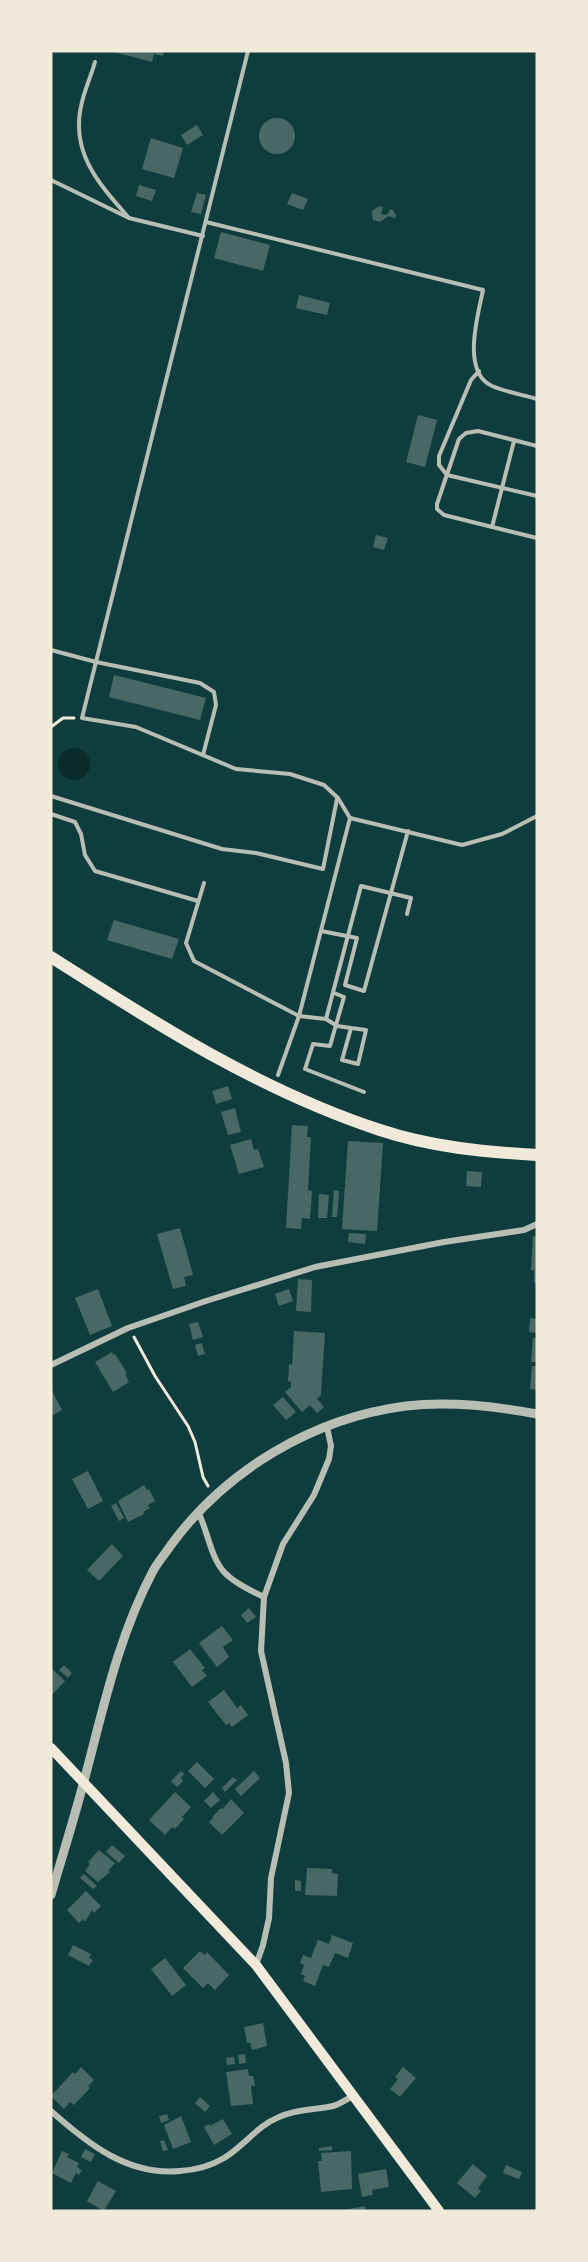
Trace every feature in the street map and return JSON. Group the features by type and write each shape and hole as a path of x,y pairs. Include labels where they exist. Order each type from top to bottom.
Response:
{"main road":[{"path":"51,957 198,1048 274,1088 380,1130 408,1138 494,1153 537,1155"},
{"path":"51,1748 256,1965 439,2211"}],"street":[{"path":"51,1365 129,1328 315,1267 444,1242 524,1230 537,1224"},
{"path":"51,1894 123,1638 134,1611 154,1568 198,1512 214,1496 260,1460 293,1441 327,1427 378,1411 406,1406 469,1404 537,1414"},
{"path":"256,1965 265,1936 271,1878 289,1793 286,1763 261,1651 264,1597 283,1544 314,1495 329,1459 331,1446 327,1427"},
{"path":"198,1512 225,1574 264,1597"},
{"path":"51,2111 76,2133 107,2155 132,2166 163,2173 194,2170 222,2160 239,2148 264,2124 280,2116 334,2106 353,2096"}],"lane":[{"path":"248,51 82,718 136,727 236,769 290,774 324,785 338,798 350,818 299,1016 278,1075"},
{"path":"95,62 81,104 78,131 84,158 96,179 129,218"},
{"path":"51,180 129,218 203,236"},
{"path":"206,222 483,290 472,345 479,371 490,385 537,399"},
{"path":"479,371 471,380 439,456 439,465 447,475 537,496"},
{"path":"537,446 478,431 466,433 459,439 437,504 440,513 444,515 537,538"},
{"path":"492,527 514,441"},
{"path":"51,650 96,662 200,683 214,692 216,705 203,755"},
{"path":"51,796 222,849 256,853 323,869 338,798"},
{"path":"51,814 75,822 81,834 85,855 95,871 198,901"},
{"path":"350,818 462,845 502,834 537,816"},
{"path":"321,932 357,938 345,985 364,991 408,831"},
{"path":"204,883 186,943 194,960 299,1016 326,1019 337,1026 366,1030 358,1064 342,1060 351,1028"},
{"path":"326,1019 361,886 411,898 407,914"},
{"path":"334,993 344,998 330,1046 313,1044 305,1069 364,1092"}],"path":[{"path":"51,727 63,718 82,718"},
{"path":"129,1328 155,1376 188,1426 195,1442 203,1477 214,1496"}],"water":[{"path":"74,748 86,752 90,764 86,776 74,780 62,776 58,764 62,752"}],"building":[{"path":"110,51 164,51 163,56 154,54 152,62"},
{"path":"277,118 290,123 295,136 290,149 277,154 264,149 259,136 264,123"},
{"path":"197,125 203,135 187,145 181,135"},
{"path":"151,138 183,148 174,178 142,169"},
{"path":"139,185 156,190 152,201 136,196"},
{"path":"197,193 206,195 201,214 191,212"},
{"path":"292,193 308,199 303,210 287,204"},
{"path":"379,206 383,207 381,214 388,214 390,209 393,210 395,218 388,216 380,222 373,220 372,211"},
{"path":"221,232 270,245 263,271 214,258"},
{"path":"299,295 330,303 327,315 296,308"},
{"path":"418,415 437,420 425,467 406,462"},
{"path":"376,535 388,538 384,550 373,547"},
{"path":"114,675 206,698 200,720 109,697"},
{"path":"114,920 179,939 172,959 107,940"},
{"path":"228,1086 232,1099 216,1104 212,1091"},
{"path":"235,1108 241,1132 228,1135 221,1112"},
{"path":"292,1125 308,1126 307,1137 311,1137 308,1190 312,1191 310,1219 302,1218 301,1229 286,1228"},
{"path":"251,1139 254,1150 258,1149 264,1167 239,1174 230,1145"},
{"path":"348,1141 383,1143 377,1231 342,1229"},
{"path":"467,1171 482,1172 481,1187 466,1186"},
{"path":"334,1190 339,1191 337,1217 332,1217"},
{"path":"319,1194 329,1195 327,1218 318,1218"},
{"path":"180,1228 193,1275 184,1277 186,1286 173,1289 157,1234"},
{"path":"349,1233 366,1234 365,1244 348,1242"},
{"path":"533,1236 537,1237 537,1283 534,1283 534,1271 531,1270"},
{"path":"298,1279 312,1280 311,1312 296,1311"},
{"path":"98,1289 112,1326 90,1335 75,1298"},
{"path":"289,1289 293,1301 279,1306 275,1294"},
{"path":"530,1318 537,1319 537,1333 529,1332"},
{"path":"198,1322 203,1337 193,1340 189,1324"},
{"path":"294,1331 325,1333 321,1395 317,1399 324,1407 317,1413 310,1405 302,1412 285,1392 291,1387 291,1382 288,1381 289,1364 292,1365"},
{"path":"533,1338 537,1338 537,1362 531,1362"},
{"path":"202,1343 205,1354 198,1356 195,1345"},
{"path":"112,1352 127,1373 125,1374 129,1382 113,1392 95,1362"},
{"path":"532,1366 537,1366 537,1390 530,1389"},
{"path":"51,1389 62,1410 51,1416"},
{"path":"283,1397 296,1412 286,1420 273,1405"},
{"path":"88,1471 103,1501 88,1509 72,1479"},
{"path":"144,1485 147,1490 149,1489 155,1501 148,1505 150,1508 143,1512 144,1514 128,1522 118,1501"},
{"path":"116,1503 124,1518 119,1521 111,1506"},
{"path":"112,1544 123,1556 99,1581 87,1570"},
{"path":"249,1608 256,1617 247,1623 241,1615"},
{"path":"222,1626 233,1640 223,1647 229,1657 217,1667 199,1643"},
{"path":"190,1649 205,1668 202,1670 207,1676 192,1687 173,1662"},
{"path":"64,1665 72,1673 68,1678 59,1670"},
{"path":"51,1668 65,1681 51,1696"},
{"path":"224,1690 237,1708 241,1705 248,1715 232,1727 229,1723 226,1725 208,1702"},
{"path":"197,1762 214,1779 205,1788 188,1771"},
{"path":"181,1771 184,1774 181,1778 183,1781 177,1787 171,1781"},
{"path":"254,1771 260,1778 241,1796 235,1789"},
{"path":"233,1777 237,1780 225,1792 222,1788"},
{"path":"175,1792 191,1807 175,1829 172,1827 165,1835 149,1820"},
{"path":"213,1792 220,1800 211,1808 204,1801"},
{"path":"231,1799 244,1813 222,1835 209,1822"},
{"path":"112,1845 125,1856 119,1863 106,1852"},
{"path":"99,1850 115,1863 108,1871 110,1872 98,1882 85,1871 90,1864 88,1862"},
{"path":"307,1868 332,1869 332,1873 338,1874 337,1896 305,1895"},
{"path":"84,1874 97,1886 93,1889 80,1878"},
{"path":"295,1880 301,1881 301,1891 295,1891"},
{"path":"86,1891 101,1906 94,1913 92,1910 85,1922 83,1919 79,1923 67,1910"},
{"path":"332,1935 353,1943 348,1958 335,1953 329,1967 323,1965 315,1986 303,1981 305,1976 301,1974 304,1965 300,1963 303,1955 311,1958 318,1940 329,1944"},
{"path":"73,1945 91,1954 89,1958 93,1960 89,1966 68,1955"},
{"path":"200,1951 205,1955 207,1952 229,1975 215,1990 208,1983 203,1988 183,1968"},
{"path":"165,1958 186,1985 172,1996 151,1969"},
{"path":"263,2023 267,2046 252,2050 250,2043 247,2043 244,2027"},
{"path":"245,2054 246,2063 239,2064 238,2055"},
{"path":"234,2057 235,2064 227,2065 226,2058"},
{"path":"81,2067 94,2080 88,2086 90,2088 74,2105 70,2102 64,2109 51,2096 73,2072 75,2074"},
{"path":"403,2067 416,2078 400,2097 390,2089 398,2079 395,2077"},
{"path":"248,2069 249,2076 253,2076 255,2086 251,2086 253,2104 231,2106 226,2072"},
{"path":"200,2097 210,2106 205,2112 195,2103"},
{"path":"167,2114 169,2120 161,2123 159,2116"},
{"path":"181,2116 191,2142 173,2149 164,2125"},
{"path":"223,2119 232,2134 214,2145 204,2127"},
{"path":"164,2140 168,2150 163,2151 160,2141"},
{"path":"332,2146 332,2150 319,2151 319,2148"},
{"path":"85,2149 95,2154 91,2162 81,2157"},
{"path":"62,2151 69,2154 67,2157 79,2163 77,2167 82,2170 79,2175 76,2173 71,2183 52,2173"},
{"path":"351,2151 352,2189 321,2192 318,2161 322,2161 321,2153"},
{"path":"473,2164 487,2176 478,2188 481,2191 475,2198 457,2183"},
{"path":"506,2165 522,2172 519,2179 503,2173"},
{"path":"386,2169 389,2187 372,2190 373,2195 362,2197 358,2174"},
{"path":"98,2181 116,2191 104,2211 87,2201"},
{"path":"365,2206 366,2211 344,2211 344,2210"}]}
